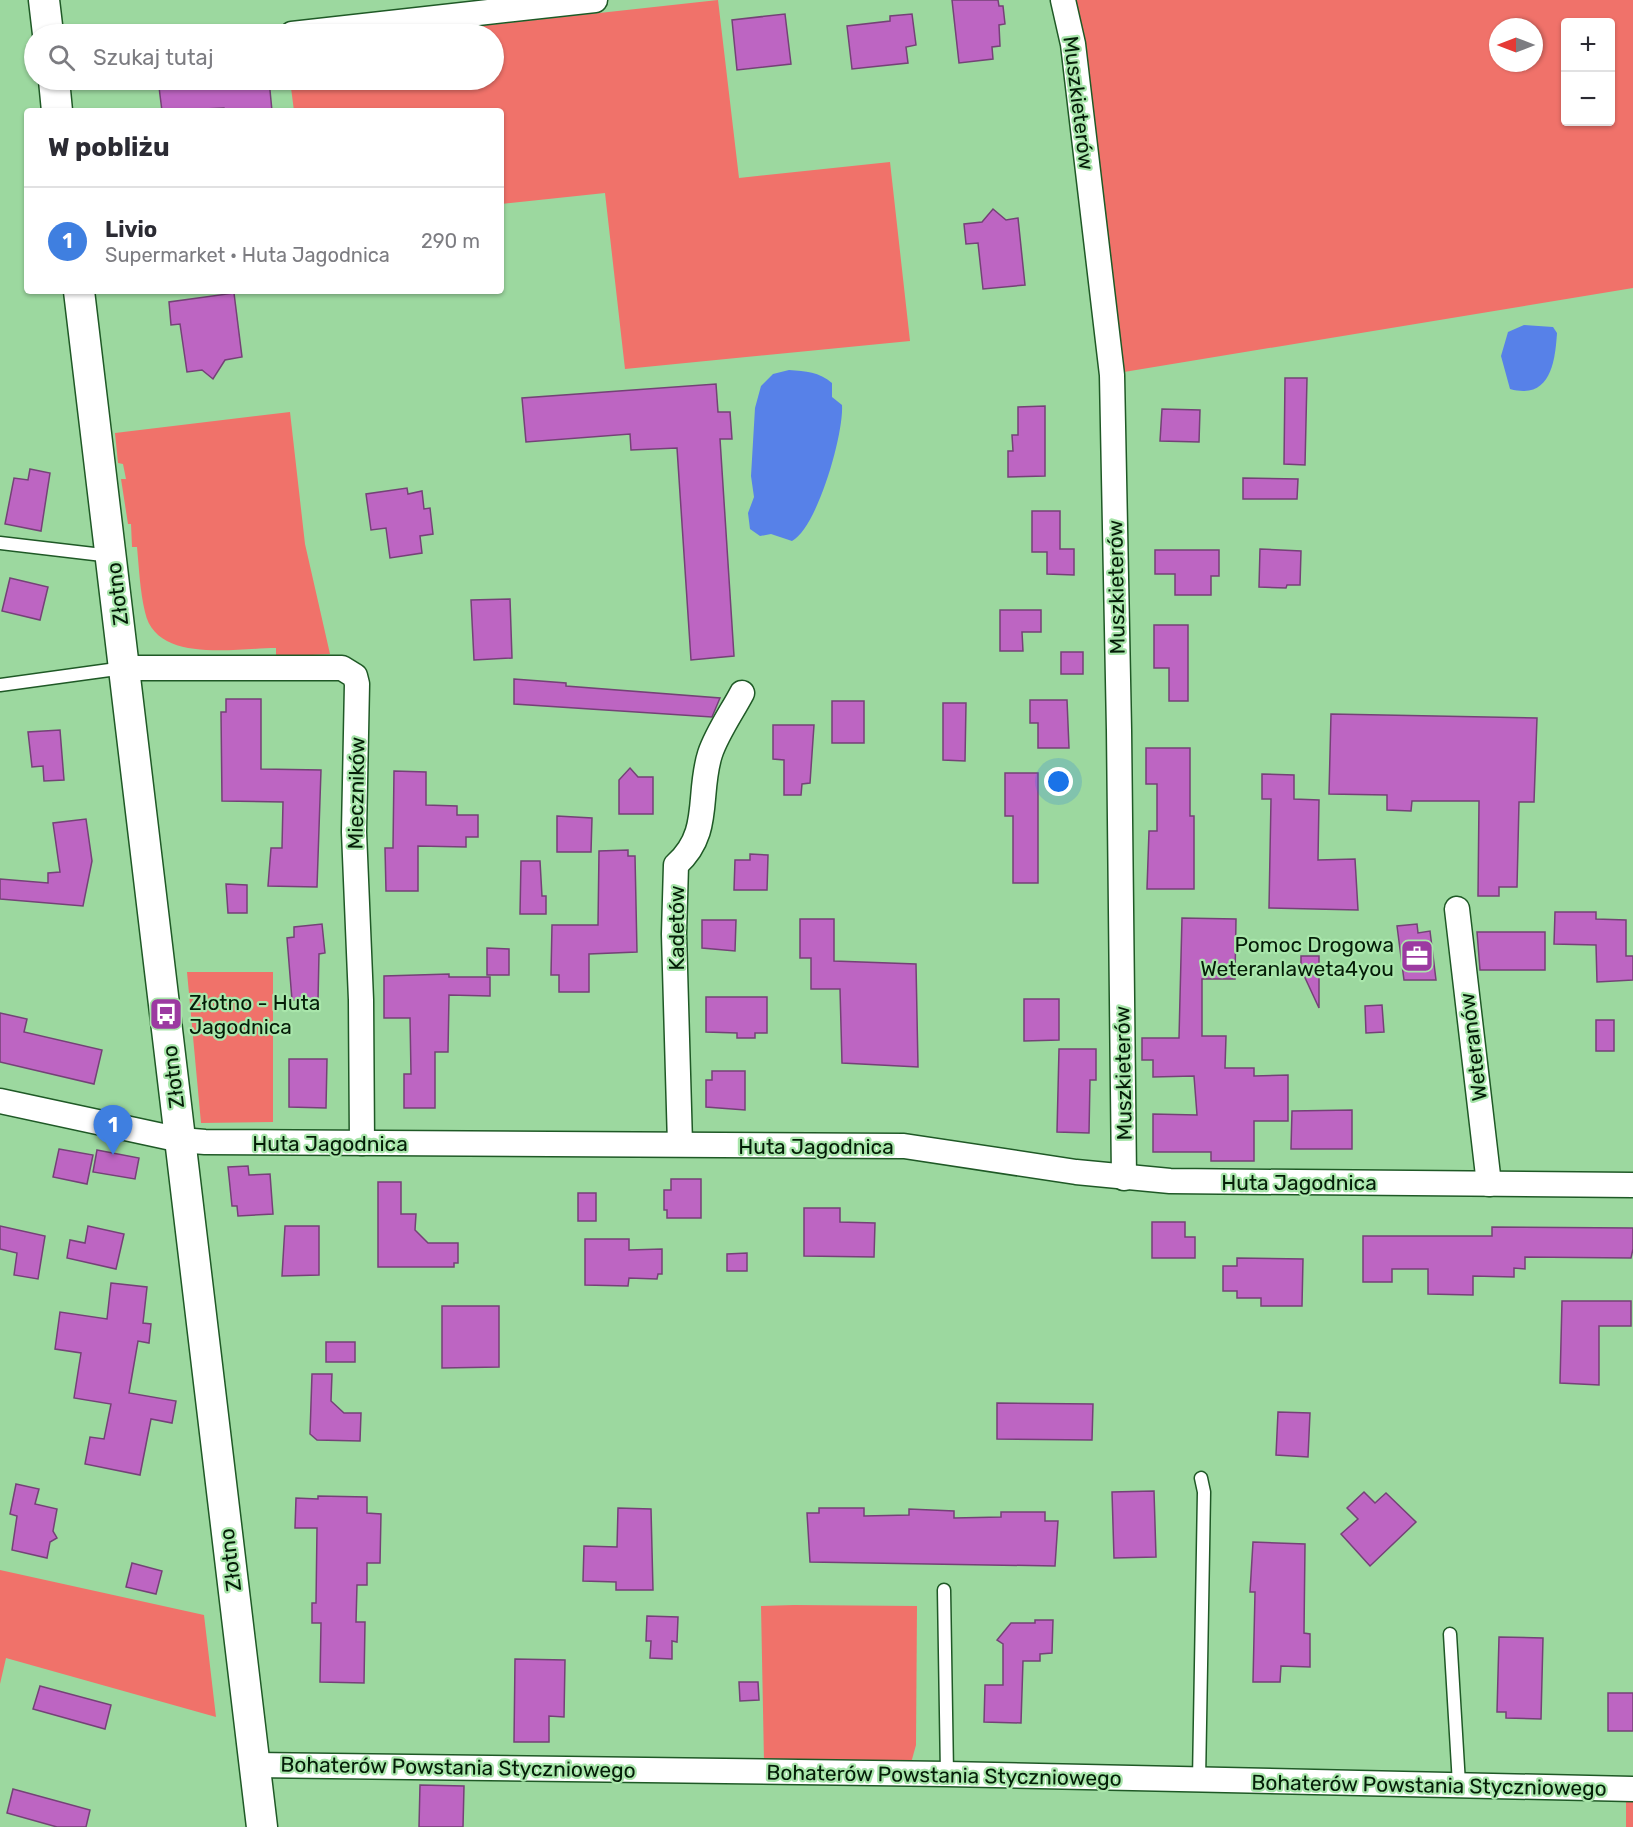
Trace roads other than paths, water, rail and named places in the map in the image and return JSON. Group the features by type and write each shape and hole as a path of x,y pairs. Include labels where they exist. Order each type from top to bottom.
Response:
{"street":[{"path":"44,0 47,24"},
{"path":"381,24 595,0"},
{"name":"Muszkieterów","path":"1063,0 1073,44 1112,375 1125,1178"},
{"path":"55,90 57,108"},
{"name":"Złotno","path":"79,294 262,1827"},
{"name":"Mieczników","path":"125,668 342,668 355,676 357,684 355,881 361,1000 362,1143"},
{"name":"Kadetów","path":"680,1144 674,933 676,865 690,852 698,832 710,754 742,693"},
{"name":"Weteranów","path":"1457,909 1489,1184"},
{"name":"Huta Jagodnica","path":"0,1101 181,1140 914,1147 1125,1178 1170,1181 1633,1185"},
{"name":"Bohaterów Powstania Styczniowego","path":"254,1765 947,1774 1199,1781 1459,1784 1633,1790"}],"lane":[{"path":"0,543 82,555 112,556"},
{"path":"0,686 125,668"},
{"path":"1199,1781 1204,1492 1201,1478"},
{"path":"944,1590 947,1774"},
{"path":"1450,1634 1459,1784"}],"water":[{"path":"1524,325 1553,327 1557,333 1552,367 1548,376 1534,389 1523,391 1510,389 1501,356 1508,332"},
{"path":"789,370 812,373 827,379 832,383 832,397 842,405 839,437 827,479 811,518 801,533 792,541 771,534 760,536 750,529 748,513 754,497 751,476 755,408 761,386 773,374"}],"place":[{"name":"Pomoc Drogowa Weteranlaweta4you","path":"1417,956"},
{"name":"Złotno - Huta Jagodnica","path":"166,1014"},
{"name":"Livio","path":"113,1155"}]}
